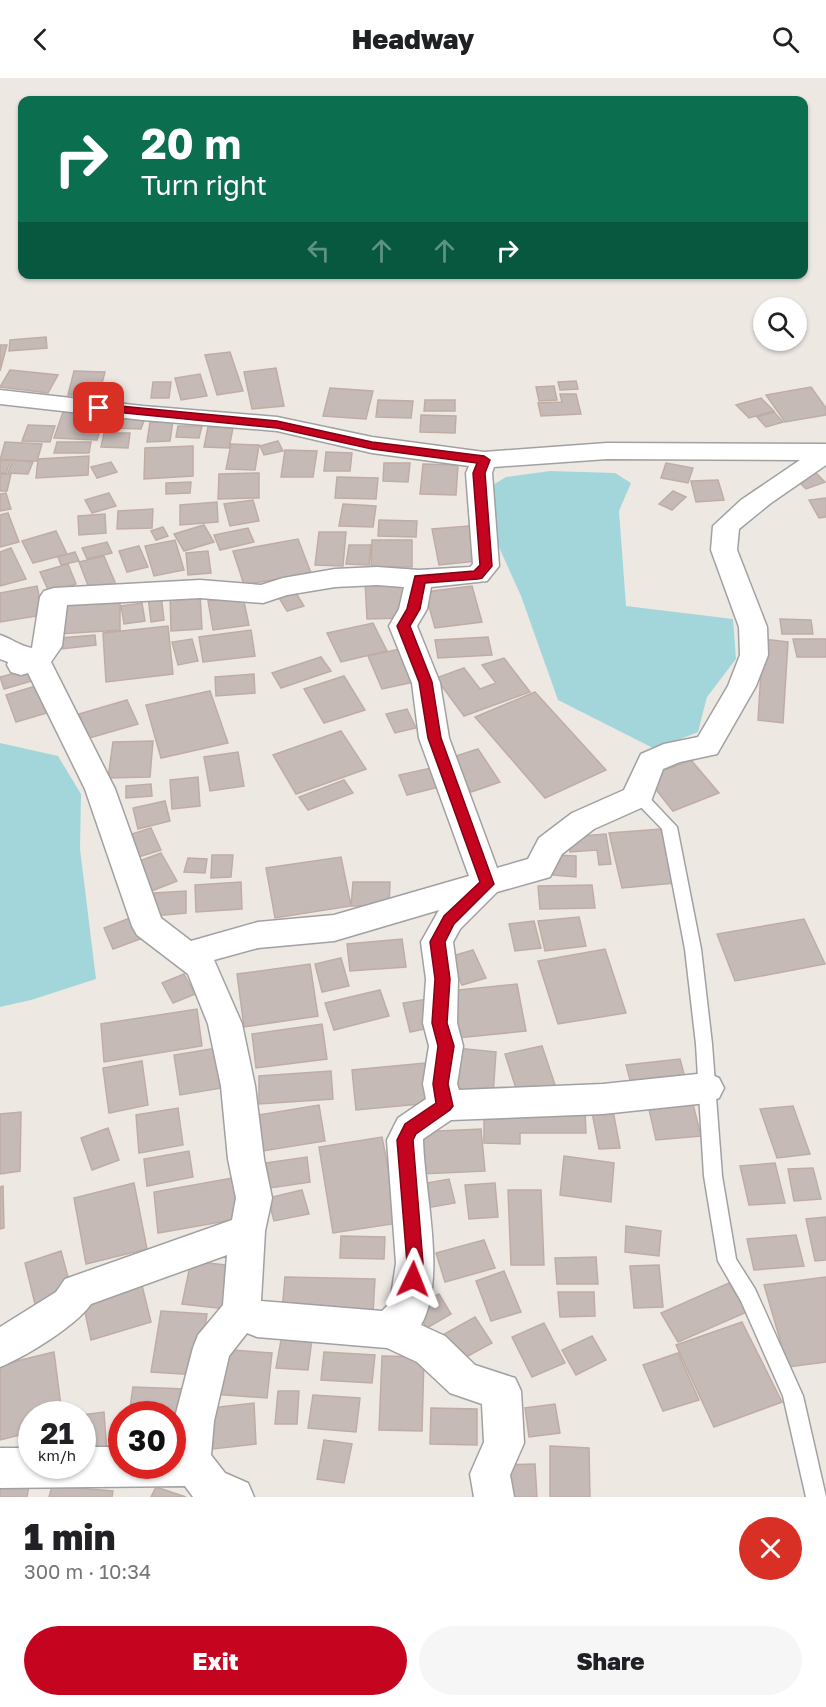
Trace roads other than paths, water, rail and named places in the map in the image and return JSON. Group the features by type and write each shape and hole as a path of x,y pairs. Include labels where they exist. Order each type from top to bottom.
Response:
{"street":[{"path":"0,397 142,413 277,424 372,445 484,460 607,451 826,453"},
{"path":"187,955 258,935 334,928 539,868 550,846 583,821 639,796 639,788 651,762 675,752 707,746 742,686 754,655 753,627 724,550 726,526 774,488 826,453"},
{"path":"0,668 37,662 48,646 54,597 200,589 263,594 283,586 335,578 377,576 419,579 478,575 486,566 479,473 484,460"},
{"path":"419,579 413,609 404,626 426,682 435,738 487,884"},
{"path":"0,645 13,654 35,658 100,789 148,926 201,966 225,1024 238,1086 246,1159 254,1198 247,1231 241,1311 212,1348 194,1421 191,1461 211,1487 234,1497"},
{"path":"445,1106 440,1084 446,1046 440,1023 442,979 437,942 449,920 487,884"},
{"path":"388,1330 408,1312 415,1263 405,1140 410,1129 445,1106 603,1099 707,1088"},
{"path":"0,1348 69,1304 78,1291 247,1231"},
{"path":"241,1311 257,1319 388,1330 431,1348 464,1380 501,1391 504,1443 490,1474 494,1497"},
{"path":"0,1468 194,1466"}],"lane":[{"path":"639,796 669,827 693,949 713,1176 727,1261 748,1295 793,1396 816,1497"}],"water":[{"path":"550,471 615,473 631,483 619,511 626,606 733,619 736,659 707,697 698,732 655,749 558,700 521,596 498,545 488,488 506,477"},
{"path":"0,743 58,756 81,794 80,849 96,979 31,1000 0,1007"}]}
